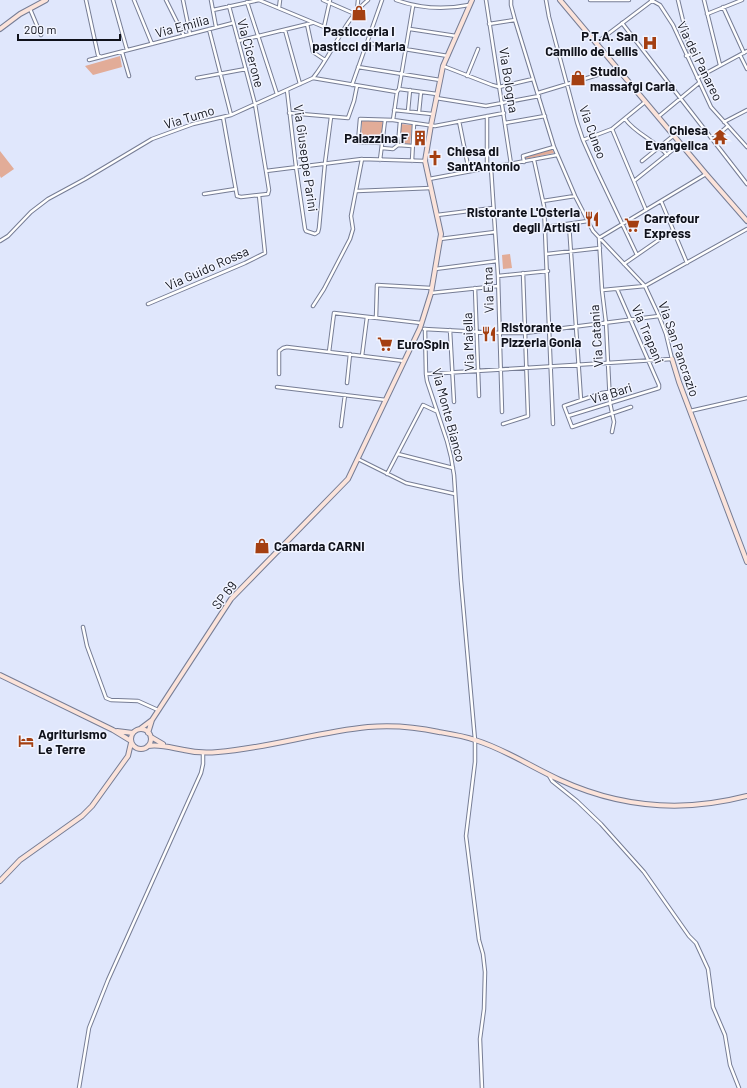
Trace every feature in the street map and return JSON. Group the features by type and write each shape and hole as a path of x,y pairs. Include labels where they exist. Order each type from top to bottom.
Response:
{"main road":[{"path":"0,29 10,20 46,0"},
{"path":"425,161 432,114 443,66 472,0"},
{"path":"562,1 680,144 746,218"},
{"name":"SP 69","path":"152,720 231,599 348,479 358,459 420,328 436,269 441,234 425,161"},
{"name":"Via San Pancrazio","path":"672,359 690,412 747,562"},
{"path":"0,675 113,730 131,742 134,747 139,749"},
{"path":"113,730 133,733 152,720"},
{"path":"148,733 152,720"},
{"path":"0,881 20,860 82,816 92,806 128,756 139,749 144,749 148,746 155,745 203,753 245,750 330,733 372,727 402,727 475,740 585,790 602,796 651,806 705,805 747,796"},
{"path":"139,729 146,730 148,733 150,738 148,746"},
{"path":"128,756 133,733"},
{"path":"150,738 167,746"}],"street":[{"path":"86,0 98,55 101,57"},
{"path":"113,0 127,50"},
{"path":"134,0 152,44"},
{"path":"166,0 184,36"},
{"path":"183,0 190,34"},
{"path":"211,0 216,27"},
{"path":"213,10 253,0 259,0 341,34"},
{"path":"279,8 280,0"},
{"path":"323,0 330,1 356,13"},
{"path":"356,13 358,0"},
{"path":"368,0 361,6 341,34 313,78 357,86 410,90 486,106 539,96"},
{"path":"352,85 382,0"},
{"path":"396,0 413,6 445,9 470,5"},
{"name":"Via Bologna","path":"486,0 506,123 511,164"},
{"name":"Via San Pancrazio","path":"511,0 515,20 554,147 575,196 593,231 645,286 666,334 672,359"},
{"name":"Via Cuneo","path":"546,0 547,9 583,140 637,255"},
{"path":"590,0 629,0"},
{"path":"596,43 653,0"},
{"name":"Via dei Panareo","path":"653,0 660,5 673,26 711,107 747,147"},
{"path":"678,0 691,54 686,56"},
{"path":"704,0 720,65"},
{"path":"707,14 742,0"},
{"path":"324,27 330,1"},
{"path":"247,2 277,94"},
{"name":"Via Cicerone","path":"229,6 255,104 266,171 268,194 259,195"},
{"path":"393,120 413,6"},
{"path":"697,78 746,52 723,7"},
{"path":"30,9 41,35"},
{"path":"489,24 515,20"},
{"path":"238,41 259,37 312,22"},
{"name":"Via Emilia","path":"89,60 233,23"},
{"path":"622,23 747,184"},
{"path":"307,24 313,52 325,60"},
{"path":"209,29 231,115"},
{"path":"410,29 456,36"},
{"path":"285,30 300,84"},
{"path":"367,43 448,56"},
{"path":"467,76 478,49"},
{"path":"122,52 129,76"},
{"path":"740,55 747,69"},
{"path":"443,66 499,87 533,79"},
{"path":"358,67 440,80"},
{"path":"538,93 617,68"},
{"path":"197,78 246,69"},
{"name":"Via Tumo","path":"0,241 8,236 31,212 48,199 152,139 231,115 313,78"},
{"path":"658,117 699,82"},
{"path":"289,112 348,118 357,86"},
{"name":"Via Giuseppe Parini","path":"286,90 305,229 306,231 315,234 318,232 320,223 325,163"},
{"path":"408,111 410,90"},
{"path":"419,112 421,92"},
{"path":"583,140 612,129 645,102"},
{"path":"394,110 432,114"},
{"path":"724,122 747,110"},
{"path":"382,143 358,142 360,119 393,120 435,126 504,113"},
{"path":"325,163 331,116"},
{"path":"487,116 487,168"},
{"path":"506,123 545,116"},
{"path":"223,117 237,196 259,195"},
{"path":"624,119 632,128 660,146 667,155"},
{"path":"380,160 385,120"},
{"path":"398,145 400,121"},
{"path":"459,121 470,172"},
{"path":"412,161 414,123"},
{"path":"713,139 728,126"},
{"path":"612,129 646,210"},
{"path":"642,161 674,136"},
{"path":"634,182 680,144"},
{"path":"382,148 393,149 398,145 412,146"},
{"path":"524,162 523,156 554,147"},
{"path":"429,179 557,155"},
{"path":"266,171 362,159 425,161"},
{"path":"313,306 324,289 350,239 353,229 351,216 362,159"},
{"path":"534,160 543,201 546,226 553,424"},
{"name":"Via Etna","path":"491,168 498,276 502,412"},
{"path":"599,238 706,174"},
{"path":"356,191 431,188"},
{"path":"204,194 236,189"},
{"name":"Via Guido Rossa","path":"148,304 265,253 259,195"},
{"path":"543,201 575,196"},
{"path":"661,201 686,263"},
{"path":"437,215 493,208"},
{"path":"546,226 588,221"},
{"path":"569,224 581,400"},
{"path":"602,290 645,286 747,229"},
{"path":"624,264 673,230"},
{"path":"440,239 495,232"},
{"name":"Via Catania","path":"599,238 609,362 610,403 614,422 612,432"},
{"path":"547,254 600,248"},
{"path":"436,269 497,261"},
{"path":"498,276 548,271"},
{"path":"503,424 528,416 523,273"},
{"path":"376,318 377,286 431,290 498,286"},
{"name":"Via Maiella","path":"475,288 478,332 479,396"},
{"name":"Via Trapani","path":"617,289 659,388"},
{"path":"329,352 334,313 421,323"},
{"path":"420,328 478,332 525,333 659,316"},
{"path":"362,356 367,317"},
{"name":"Via Monte Bianco","path":"425,329 426,374 447,441 453,468 475,740 475,762 466,836 479,940 483,954 485,972 484,1009 480,1040 482,1088"},
{"path":"450,330 454,402"},
{"path":"279,374 280,351 283,348 404,361"},
{"path":"347,383 350,354"},
{"path":"426,374 552,365 672,359"},
{"path":"277,387 386,400"},
{"name":"Via Bari","path":"568,416 659,388"},
{"name":"Via Bari","path":"625,389 602,393 564,406 572,427 631,407"},
{"path":"341,426 345,395"},
{"path":"690,412 747,398"},
{"path":"387,474 423,404 437,411"},
{"path":"397,454 453,468"},
{"path":"358,459 406,483 455,494"},
{"path":"83,627 87,646 106,698 110,700 138,701 158,710"},
{"path":"79,1088 89,1028 94,1014 106,984 201,773 203,753"},
{"path":"547,774 552,781 577,801 601,824 644,872 689,936 696,943 708,969 713,1007 725,1035 730,1065 739,1088"},
{"path":"482,1083 485,1088"}],"shaded area":[{"path":"120,56 122,67 93,75 85,66"},
{"path":"362,120 383,121 381,142 361,140"},
{"path":"401,124 412,125 410,144 400,143"},
{"path":"552,149 554,153 524,158 525,156"},
{"path":"0,151 14,169 1,178 0,176"},
{"path":"510,254 512,268 503,269 502,255"}],"place":[{"name":"Pasticceria I pasticci di Maria","path":"359,13"},
{"name":"P.T.A. San Camillo de Lellis","path":"650,43"},
{"name":"Studio massafgi Carla","path":"578,78"},
{"name":"Chiesa Evangelica","path":"720,137"},
{"name":"Palazzina F","path":"420,138"},
{"name":"Chiesa di Sant'Antonio","path":"435,158"},
{"name":"Ristorante L'Osteria degli Artisti","path":"592,219"},
{"name":"Carrefour Express","path":"632,225"},
{"name":"Ristorante Pizzeria Gonia","path":"489,334"},
{"name":"EuroSpin","path":"385,344"},
{"name":"Camarda CARNI","path":"262,546"},
{"name":"Agriturismo Le Terre","path":"26,741"}]}
